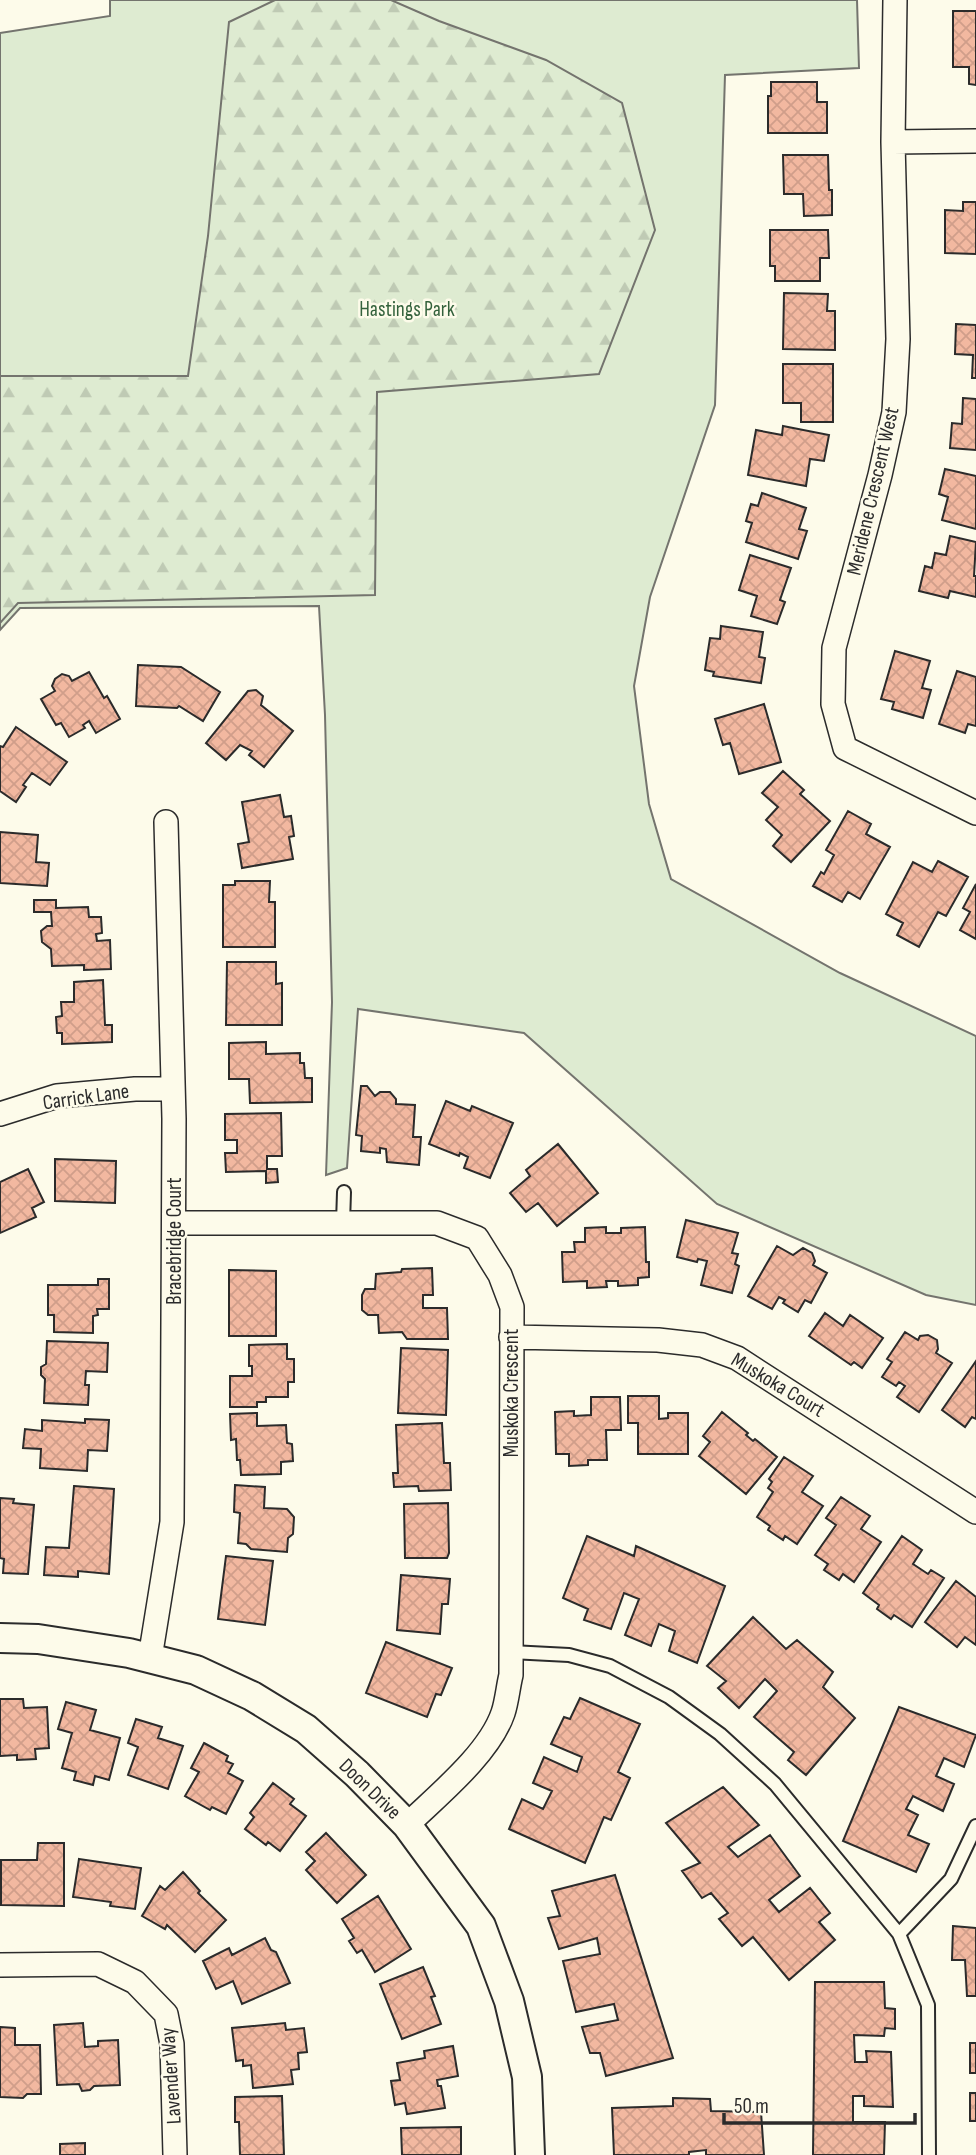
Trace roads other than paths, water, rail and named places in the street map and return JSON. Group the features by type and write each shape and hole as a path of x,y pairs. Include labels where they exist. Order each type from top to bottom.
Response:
{"street":[{"name":"Meridene Crescent West","path":"895,0 893,142 898,339 894,412 834,648 833,704 845,748 976,813"},
{"path":"893,142 976,142"},
{"name":"Bracebridge Court","path":"150,1658 172,1522 173,1089 166,822"},
{"name":"Carrick Lane","path":"0,1114 57,1096 135,1089 173,1089"},
{"name":"Muskoka Crescent","path":"174,1223 437,1223 477,1238 500,1275 512,1307 511,1675 502,1714 486,1742 456,1779 407,1825"},
{"name":"Muskoka Court","path":"512,1336 658,1340 702,1345 737,1358 976,1512"},
{"name":"Doon Drive","path":"0,1638 38,1639 150,1658 196,1670 252,1696 306,1729 357,1774 407,1825 481,1926 509,2001 527,2077 530,2155"},
{"name":"Lavender Way","path":"0,1965 98,1964 135,1982 166,2014 172,2044 175,2155"}],"lane":[{"path":"343,1223 344,1192"},
{"path":"511,1652 569,1655 610,1666 679,1704 720,1734 775,1784 900,1934 928,2006 929,2155"},
{"path":"900,1934 951,1879 976,1826"}],"park label":[{"name":"Hastings Park","path":"407,309"}]}
